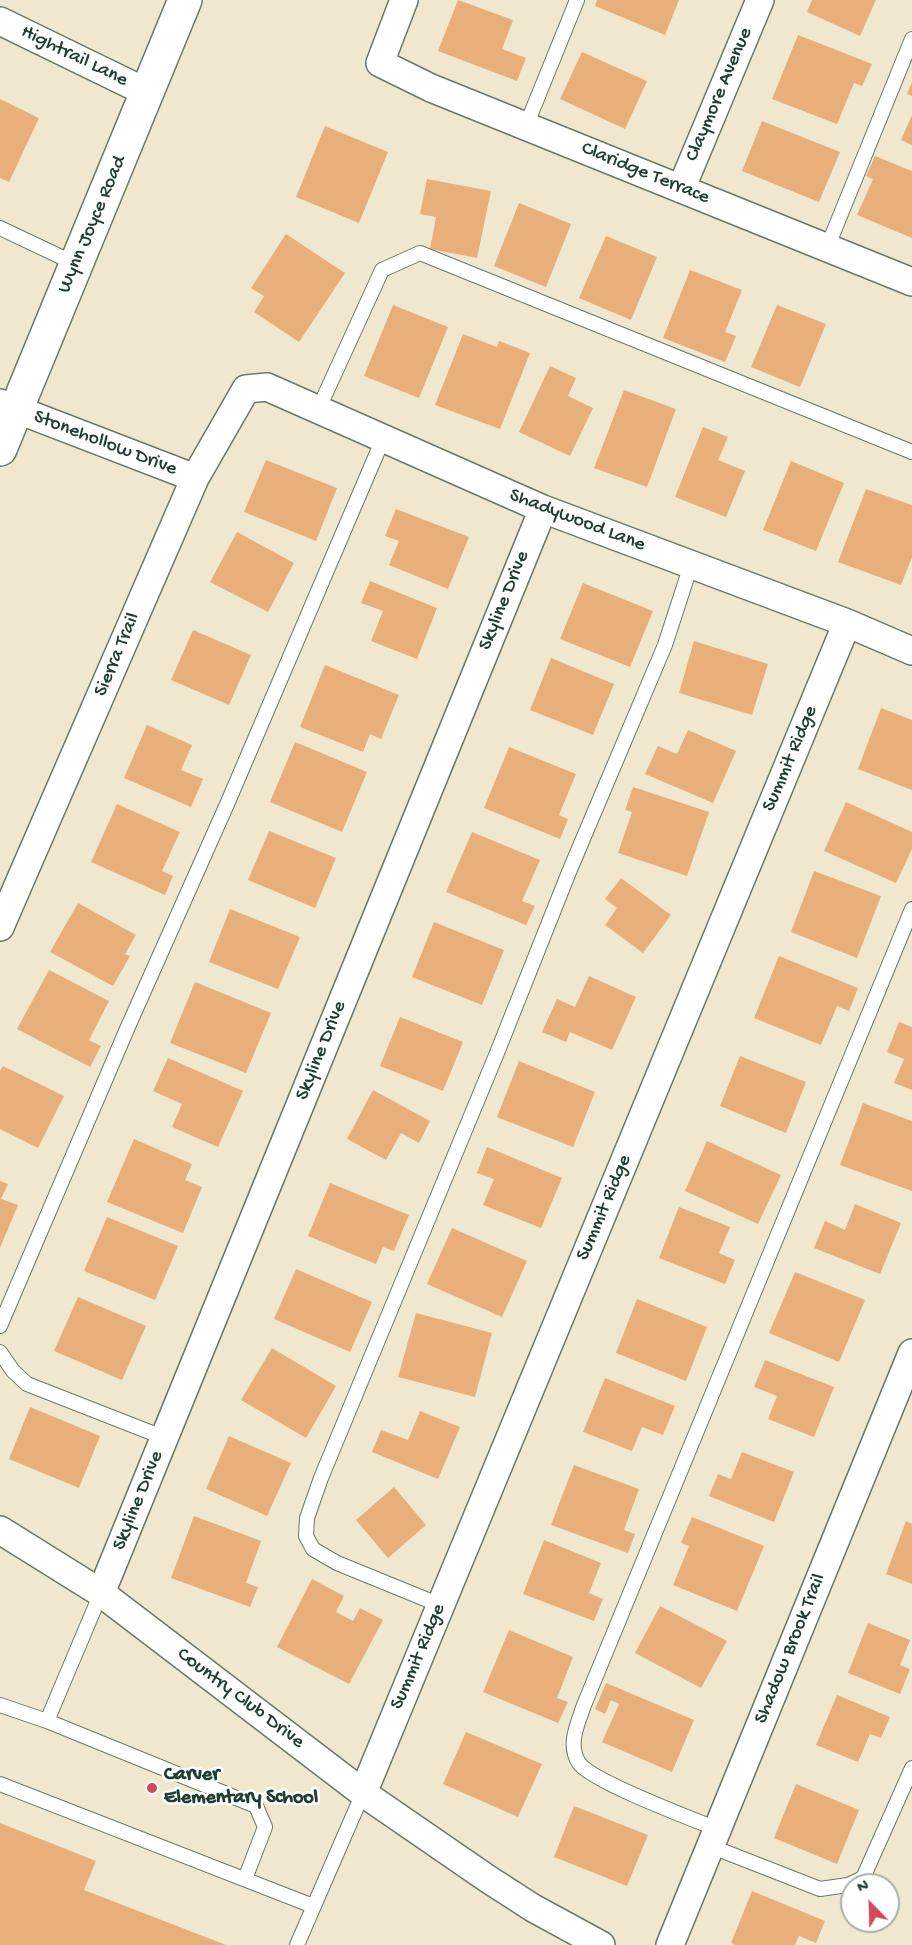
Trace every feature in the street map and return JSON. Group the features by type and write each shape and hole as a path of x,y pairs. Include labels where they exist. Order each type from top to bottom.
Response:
{"street":[{"name":"Wynn Joyce Road","path":"0,449 8,407 76,264 185,0"},
{"name":"Claridge Terrace","path":"404,0 380,63 431,88 912,282"},
{"name":"Claymore Avenue","path":"681,189 760,0"},
{"name":"Hightrail Lane","path":"0,21 148,93"},
{"name":"Shadywood Lane","path":"246,389 267,387 543,509 847,623 912,651"},
{"name":"Sierra Trail","path":"0,927 195,478 246,389"},
{"name":"Stonehollow Drive","path":"8,407 195,478"},
{"name":"Skyline Drive","path":"101,1593 543,509"},
{"name":"Summit Ridge","path":"363,1793 847,623"},
{"name":"Shadow Brook Trail","path":"670,1945 912,1353"},
{"name":"Country Club Drive","path":"0,1530 101,1593 363,1793 533,1908 601,1945"}],"lane":[{"path":"526,126 577,0"},
{"path":"827,248 912,39"},
{"path":"0,228 76,264"},
{"path":"318,410 382,270 420,253 912,452"},
{"path":"0,1326 228,802 382,439"},
{"path":"440,1605 337,1563 313,1549 306,1536 307,1518 325,1467 569,872 665,645 691,565"},
{"path":"912,909 574,1733 575,1752 580,1764 593,1774 714,1838 820,1889 848,1885 863,1878 912,1768"},
{"path":"0,1353 13,1371 27,1384 165,1438"},
{"path":"47,1722 101,1593"},
{"path":"0,1705 256,1806 265,1827 244,1879"},
{"path":"0,1784 313,1906"},
{"path":"297,1945 363,1793"}],"building":[{"path":"458,0 513,20 502,49 526,58 517,81 438,51"},
{"path":"597,0 679,0 665,35 595,6"},
{"path":"812,0 876,0 860,36 807,12"},
{"path":"798,35 872,64 862,86 854,83 837,124 772,99"},
{"path":"582,52 647,81 625,129 560,99"},
{"path":"912,82 912,96 907,94"},
{"path":"0,99 39,118 9,182 0,178"},
{"path":"912,115 912,145 901,140"},
{"path":"762,121 840,152 819,202 742,171"},
{"path":"325,126 388,152 359,223 296,197"},
{"path":"875,156 912,171 912,238 857,215 873,179 866,176"},
{"path":"427,179 491,191 477,258 430,249 436,217 420,214"},
{"path":"519,203 571,224 546,287 494,266"},
{"path":"286,234 345,273 299,342 254,312 264,296 251,288"},
{"path":"606,236 657,257 631,320 579,298"},
{"path":"690,270 742,290 725,332 736,336 725,362 663,338"},
{"path":"393,305 448,327 419,398 364,376"},
{"path":"777,305 826,324 800,387 751,367"},
{"path":"463,334 497,347 499,341 530,353 500,429 435,405"},
{"path":"550,366 576,378 568,396 593,408 570,456 519,432"},
{"path":"624,390 676,409 647,487 594,468"},
{"path":"703,427 728,437 718,460 745,471 726,517 675,497"},
{"path":"266,460 337,488 316,541 244,512"},
{"path":"791,461 844,483 816,551 763,530"},
{"path":"866,489 912,505 912,557 901,585 838,562"},
{"path":"396,509 469,537 448,589 389,565 399,541 385,536"},
{"path":"237,532 294,563 268,612 210,582"},
{"path":"370,581 437,608 417,659 371,641 383,611 361,603"},
{"path":"583,583 653,611 630,667 560,639"},
{"path":"193,630 251,655 229,705 171,680"},
{"path":"694,641 768,664 752,715 679,693"},
{"path":"551,658 614,684 593,735 530,710"},
{"path":"325,665 399,695 381,739 370,734 363,752 300,727"},
{"path":"881,708 912,720 912,790 858,769"},
{"path":"147,725 192,745 181,770 203,779 191,807 124,778"},
{"path":"688,730 736,751 713,803 645,774 658,746 677,754"},
{"path":"295,742 367,772 342,832 270,802"},
{"path":"509,747 576,774 559,815 568,819 560,839 484,808"},
{"path":"633,787 709,812 687,876 618,853 632,812 625,810"},
{"path":"846,802 912,832 912,849 896,883 824,851"},
{"path":"117,804 180,832 162,871 173,876 165,895 91,862"},
{"path":"269,831 336,858 315,908 248,880"},
{"path":"472,832 540,860 522,901 535,906 526,925 446,892"},
{"path":"814,871 881,896 857,958 791,932"},
{"path":"621,878 671,915 643,953 605,925 617,908 605,899"},
{"path":"78,903 136,935 125,954 130,956 113,986 50,952"},
{"path":"230,909 300,937 278,989 209,962"},
{"path":"434,922 504,950 482,1005 412,977"},
{"path":"779,956 858,988 849,1011 837,1006 821,1045 754,1018"},
{"path":"49,970 109,1001 89,1040 101,1046 90,1067 17,1029"},
{"path":"589,976 636,997 612,1050 570,1032 566,1042 542,1032 557,999 575,1007"},
{"path":"195,982 271,1013 246,1073 170,1043"},
{"path":"400,1017 463,1042 443,1091 380,1066"},
{"path":"899,1022 912,1027 912,1090 894,1083 904,1059 887,1052"},
{"path":"740,1056 806,1082 786,1133 720,1106"},
{"path":"168,1058 243,1091 218,1147 172,1127 182,1104 153,1091"},
{"path":"519,1061 595,1092 573,1147 497,1117"},
{"path":"3,1066 64,1096 38,1148 0,1129 0,1071"},
{"path":"373,1090 430,1121 419,1143 401,1133 386,1160 347,1139"},
{"path":"863,1103 912,1121 912,1191 840,1165"},
{"path":"134,1139 192,1164 185,1180 202,1187 183,1233 107,1202"},
{"path":"707,1141 781,1175 758,1224 685,1191"},
{"path":"487,1147 562,1178 541,1228 483,1205 494,1179 477,1173"},
{"path":"0,1181 8,1184 1,1199 18,1205 0,1248"},
{"path":"330,1183 409,1215 394,1251 383,1247 376,1264 308,1236"},
{"path":"855,1204 901,1223 880,1274 814,1248 825,1221 845,1230"},
{"path":"679,1207 730,1227 719,1253 735,1260 725,1284 659,1258"},
{"path":"107,1217 178,1246 155,1300 84,1271"},
{"path":"452,1228 527,1261 502,1317 427,1284"},
{"path":"296,1269 372,1302 350,1352 274,1319"},
{"path":"795,1272 865,1300 839,1362 769,1333"},
{"path":"78,1297 146,1326 122,1380 54,1351"},
{"path":"637,1299 707,1327 686,1381 616,1353"},
{"path":"416,1313 492,1333 475,1397 398,1377"},
{"path":"272,1348 336,1386 306,1438 241,1400"},
{"path":"765,1360 834,1387 814,1437 768,1419 777,1396 754,1387"},
{"path":"605,1378 675,1406 663,1435 642,1427 632,1451 583,1432"},
{"path":"30,1407 100,1436 79,1488 9,1459"},
{"path":"420,1411 460,1427 438,1479 372,1452 381,1430 408,1440"},
{"path":"229,1436 291,1463 267,1516 206,1489"},
{"path":"742,1452 794,1472 774,1522 709,1496 718,1474 731,1479"},
{"path":"574,1465 639,1489 624,1530 635,1534 628,1553 551,1525"},
{"path":"394,1487 426,1525 388,1558 356,1520"},
{"path":"194,1516 261,1541 246,1583 258,1587 250,1607 171,1578"},
{"path":"692,1517 764,1546 737,1611 673,1585 689,1546 681,1543"},
{"path":"906,1521 912,1524 912,1584 886,1574"},
{"path":"544,1540 601,1563 589,1593 603,1599 594,1621 523,1594"},
{"path":"312,1579 344,1596 336,1612 353,1621 360,1608 383,1620 349,1684 277,1647"},
{"path":"660,1606 727,1641 701,1688 635,1653"},
{"path":"868,1623 910,1640 900,1665 910,1669 900,1694 848,1673"},
{"path":"509,1630 573,1657 557,1698 568,1702 558,1723 483,1692"},
{"path":"606,1683 694,1720 672,1772 602,1742 619,1704 611,1700 605,1714 595,1709"},
{"path":"837,1695 890,1717 881,1738 870,1734 858,1762 816,1745"},
{"path":"466,1732 542,1764 518,1817 443,1784"},
{"path":"796,1784 859,1810 837,1864 774,1838"},
{"path":"574,1806 648,1835 627,1886 554,1857"},
{"path":"0,1823 96,1861 84,1890 226,1945 0,1945"},
{"path":"752,1891 825,1921 816,1943 799,1936 795,1945 735,1945 731,1943"}],"place":[{"name":"Carver Elementary School","path":"152,1788"}]}
